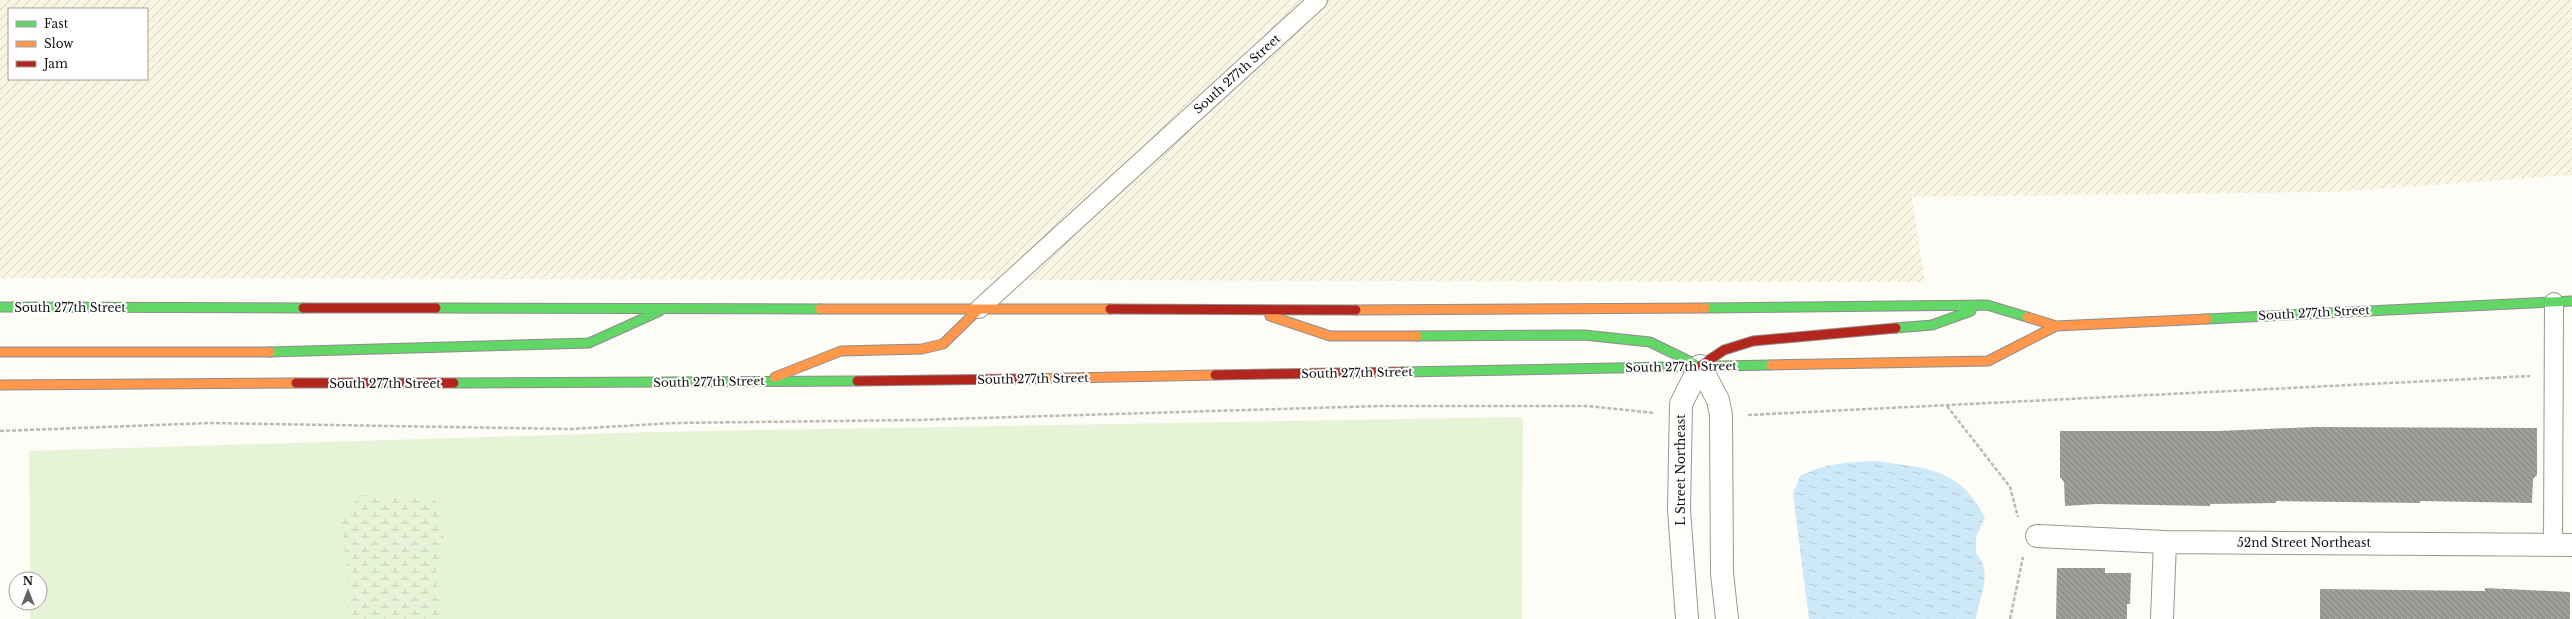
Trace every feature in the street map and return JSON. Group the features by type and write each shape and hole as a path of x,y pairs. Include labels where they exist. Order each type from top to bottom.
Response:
{"main road":[{"name":"South 277th Street","path":"0,307 1553,310 1987,305 2056,326 2572,301"},
{"path":"1252,310 1330,336 1584,335 1650,342 1700,366 1724,350 1753,341 1932,325 1987,305"},
{"path":"0,352 264,352 589,343 667,308"},
{"path":"762,381 841,351 922,349 943,344 979,309"},
{"name":"South 277th Street","path":"0,385 762,381 1988,361 2056,326"}],"street":[{"path":"1700,366 1718,400 1721,415 1722,573 1727,619"},
{"name":"L Street Northeast","path":"1687,619 1680,510 1681,404 1700,366"},
{"name":"52nd Street Northeast","path":"2037,536 2164,542 2563,545"},
{"path":"2162,619 2164,542"}],"lane":[{"name":"South 277th Street","path":"979,309 1318,0"},
{"path":"2554,302 2555,375 2563,545"}],"path":[{"path":"1721,415 1947,406 2555,375"},
{"path":"0,431 209,423 570,429 674,423 907,420 1379,406 1588,406 1681,416"},
{"path":"1947,406 2010,487 2019,520"},
{"path":"2010,619 2024,552"}],"shaded area":[{"path":"0,0 2572,0 2572,175 2334,192 1912,197 1925,282 0,278"}],"green space":[{"path":"1523,417 1522,619 30,619 30,611 48,611 48,571 30,571 29,451 653,432"},
{"path":"362,495 435,499 444,537 435,578 443,619 347,619 349,592 341,516"}],"water":[{"path":"1877,461 1912,466 1940,473 1953,480 1975,501 1985,518 1976,537 1976,553 1984,569 1985,577 1976,619 1809,619 1793,494 1800,476 1818,468 1828,466"}],"building":[{"path":"2314,427 2537,428 2537,475 2533,479 2532,503 2276,501 2276,503 2210,504 2210,506 2097,504 2065,506 2064,482 2060,477 2060,431 2218,431"},
{"path":"2057,568 2105,568 2105,573 2131,573 2130,604 2127,604 2127,619 2056,619"},
{"path":"2485,588 2570,592 2570,619 2320,619 2320,589 2485,591"}],"traffic: fast":[{"path":"2207,319 2572,301"},
{"path":"1705,308 1987,305 2027,317"},
{"path":"0,307 303,308"},
{"path":"436,308 820,309"},
{"path":"270,352 589,343 660,311"},
{"path":"1896,328 1932,325 1971,311"},
{"path":"1417,336 1584,335 1650,342 1695,364"},
{"path":"1403,372 1771,365"},
{"path":"454,383 857,381"}],"traffic: slow":[{"path":"1356,310 1705,308"},
{"path":"820,309 1110,309"},
{"path":"775,377 841,351 922,349 943,344 979,309"},
{"path":"1270,316 1330,336 1417,336"},
{"path":"2027,317 2056,326 2207,319"},
{"path":"1771,365 1988,361 2056,326"},
{"path":"0,352 270,352"},
{"path":"1020,379 1215,375"},
{"path":"0,385 296,383"}],"traffic: jam":[{"path":"303,308 436,308"},
{"path":"1110,309 1356,310"},
{"path":"1700,366 1724,350 1753,341 1896,328"},
{"path":"1215,375 1403,372"},
{"path":"857,381 1020,379"},
{"path":"296,383 454,383"}]}
